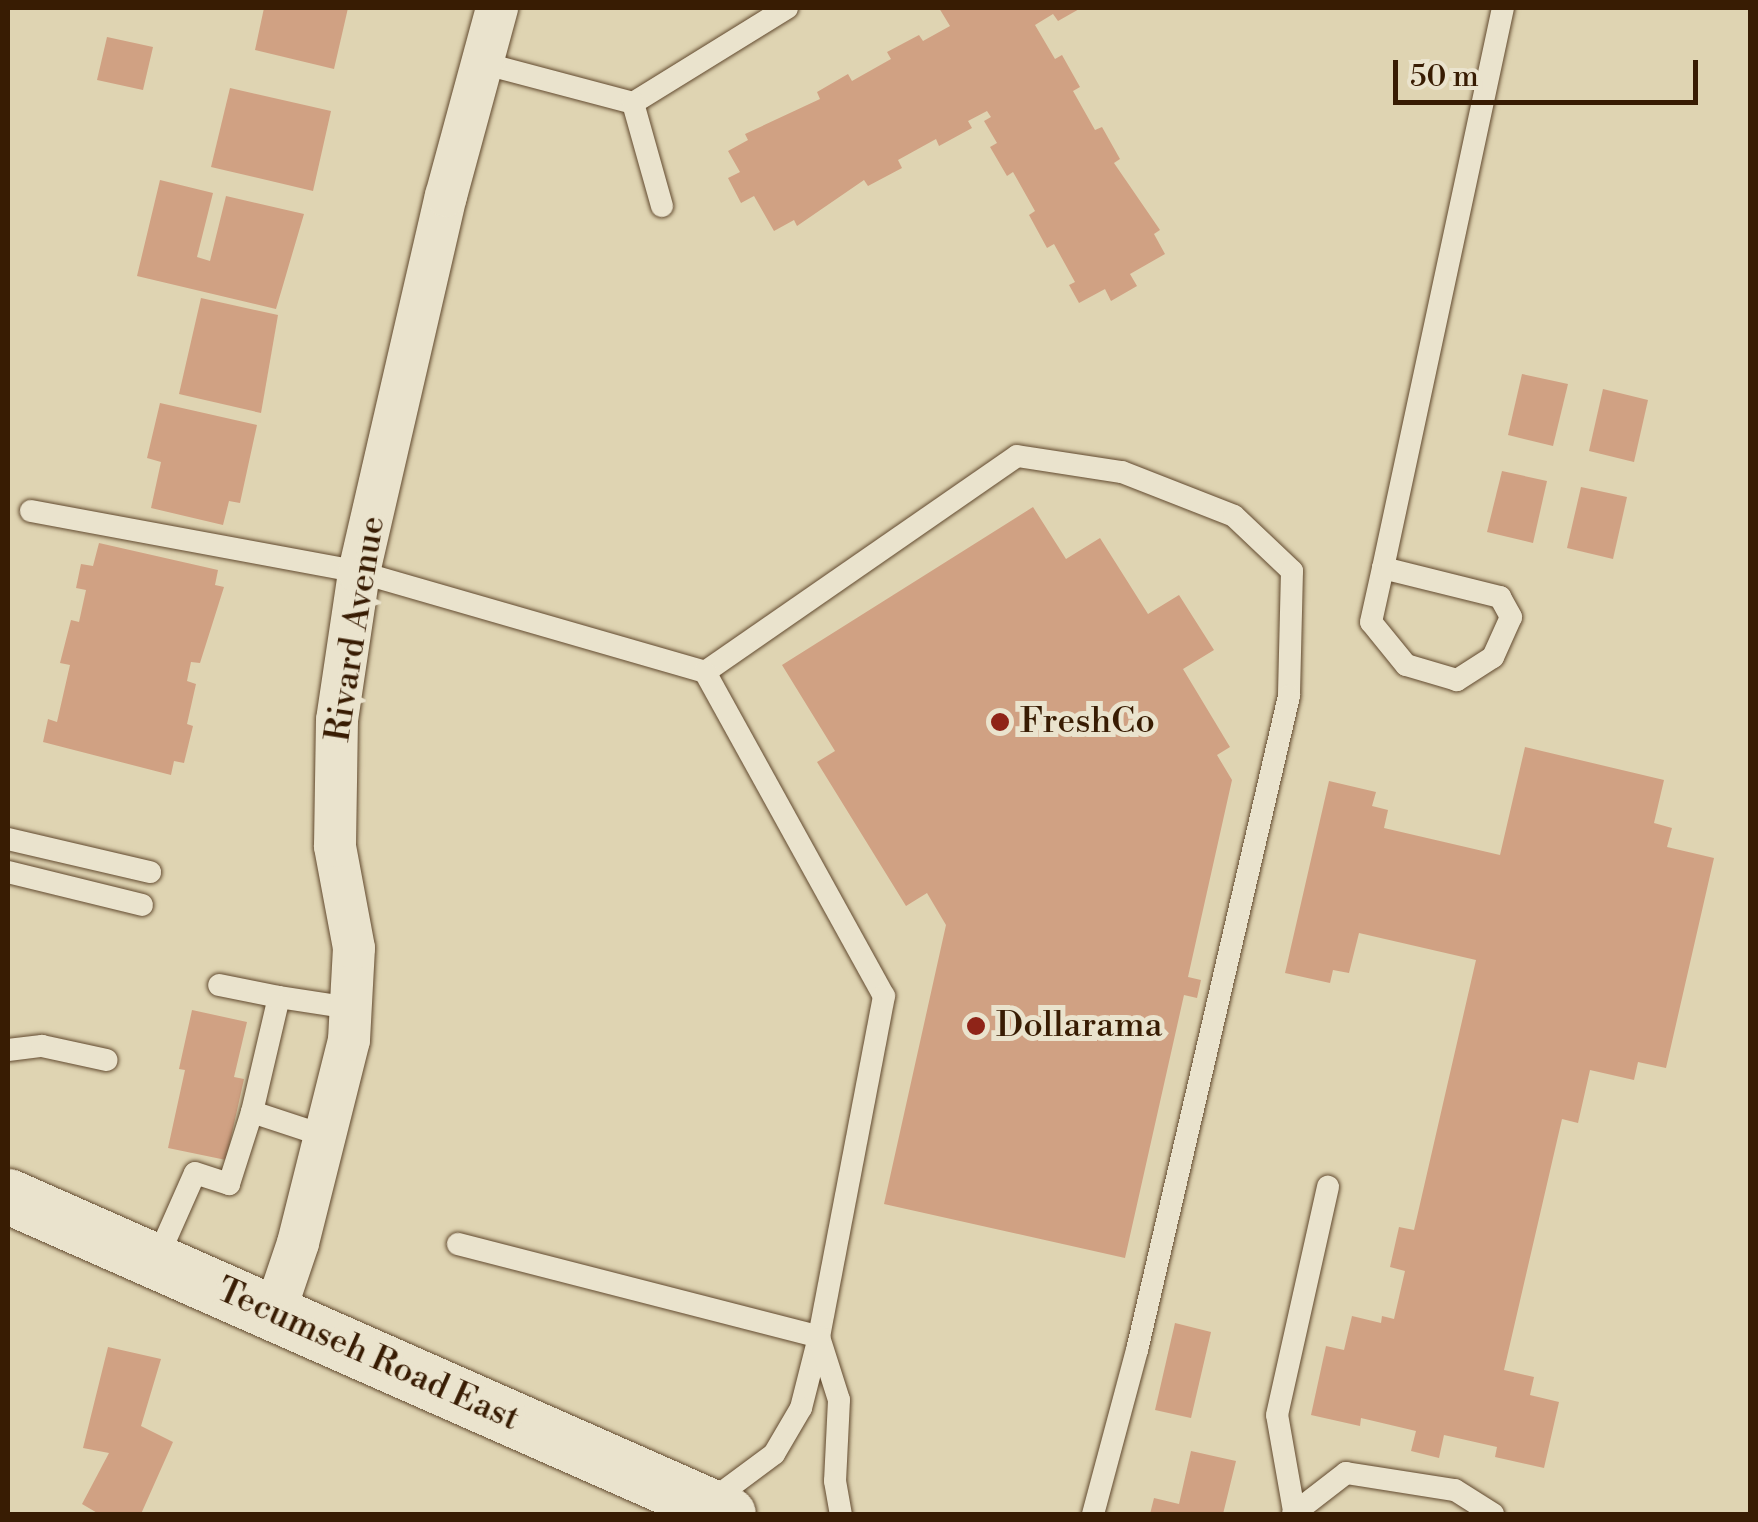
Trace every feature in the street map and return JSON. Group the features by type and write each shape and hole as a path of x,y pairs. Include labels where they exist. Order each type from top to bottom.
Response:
{"main road":[{"name":"Tecumseh Road East","path":"8,1196 717,1510"}],"street":[{"name":"Rivard Avenue","path":"274,1314 298,1243 349,1040 354,948 335,846 336,756 337,720 359,572 446,196 497,8"}],"lane":[{"path":"482,63 634,103 786,8"},
{"path":"1383,568 1500,597 1511,617 1493,657 1457,680 1406,665 1371,622 1503,8"},
{"path":"634,103 662,206"},
{"path":"705,672 1017,456 1122,472 1234,516 1292,571 1289,696 1137,1350 1093,1514"},
{"path":"31,511 359,572 705,672 884,996 819,1337 801,1408 774,1454 717,1510"},
{"path":"8,839 150,872"},
{"path":"8,872 142,905"},
{"path":"219,985 350,1008"},
{"path":"156,1261 196,1173 229,1184 252,1112 279,997"},
{"path":"8,1050 42,1046 106,1060"},
{"path":"252,1112 325,1136"},
{"path":"1328,1187 1277,1415 1293,1512 1346,1473 1456,1490 1493,1514"},
{"path":"458,1244 819,1337"},
{"path":"819,1337 840,1400 836,1481 840,1514"}],"building":[{"path":"264,8 348,8 334,69 255,50"},
{"path":"939,8 1081,8 1058,21 1053,14 1035,25 1055,59 1062,55 1080,87 1073,91 1095,130 1102,127 1120,159 1114,163 1160,230 1154,234 1165,254 1130,274 1137,286 1111,301 1105,289 1079,303 1069,285 1075,282 1054,244 1047,248 1029,215 1035,211 1013,172 1007,176 990,147 997,143 984,121 991,117 987,111 968,121 972,128 939,146 936,139 898,160 902,168 868,186 864,180 797,226 794,220 774,231 754,196 741,203 728,178 740,172 728,151 748,140 745,134 820,99 817,92 848,74 852,81 891,59 887,52 919,35 923,41 950,26"},
{"path":"107,37 153,47 143,90 97,80"},
{"path":"230,88 331,111 313,191 211,167"},
{"path":"160,180 213,193 197,257 210,261 226,196 304,214 276,309 137,276"},
{"path":"201,298 278,315 261,413 179,394"},
{"path":"1522,374 1568,384 1553,446 1508,435"},
{"path":"1603,389 1648,400 1634,462 1589,451"},
{"path":"160,403 257,425 240,503 229,501 223,525 151,508 161,462 147,458"},
{"path":"1502,471 1547,481 1533,543 1487,532"},
{"path":"1581,487 1627,497 1613,559 1567,548"},
{"path":"1033,507 1066,559 1100,538 1148,614 1179,595 1214,650 1183,669 1230,747 1217,755 1232,780 1188,977 1201,980 1197,998 1184,995 1125,1258 884,1204 946,925 927,893 906,906 817,762 835,751 782,665"},
{"path":"99,543 218,570 215,585 224,587 200,663 191,662 187,681 196,684 187,724 193,726 184,763 174,761 171,775 43,742 48,719 57,722 70,665 60,663 71,620 79,622 86,590 76,588 81,564 93,566"},
{"path":"1525,747 1664,780 1654,823 1672,828 1667,847 1714,858 1666,1068 1638,1062 1634,1080 1590,1070 1578,1123 1562,1119 1504,1370 1534,1377 1530,1395 1559,1402 1544,1468 1495,1457 1497,1447 1444,1435 1439,1458 1411,1451 1416,1431 1361,1418 1360,1426 1311,1415 1326,1346 1344,1350 1352,1316 1381,1323 1382,1316 1394,1319 1405,1271 1390,1267 1399,1227 1414,1230 1476,960 1359,933 1349,973 1333,970 1330,983 1285,973 1329,781 1376,792 1372,806 1388,810 1384,828 1500,855"},
{"path":"192,1010 247,1022 234,1077 244,1079 226,1160 168,1148 185,1070 179,1069"},
{"path":"1175,1323 1211,1332 1191,1418 1155,1410"},
{"path":"108,1347 161,1359 141,1426 173,1442 141,1514 99,1514 82,1504 109,1453 83,1448"},
{"path":"1191,1451 1236,1461 1223,1514 1150,1514 1154,1498 1179,1504"}],"place":[{"name":"FreshCo","path":"1000,722"},
{"name":"Dollarama","path":"976,1026"}]}
